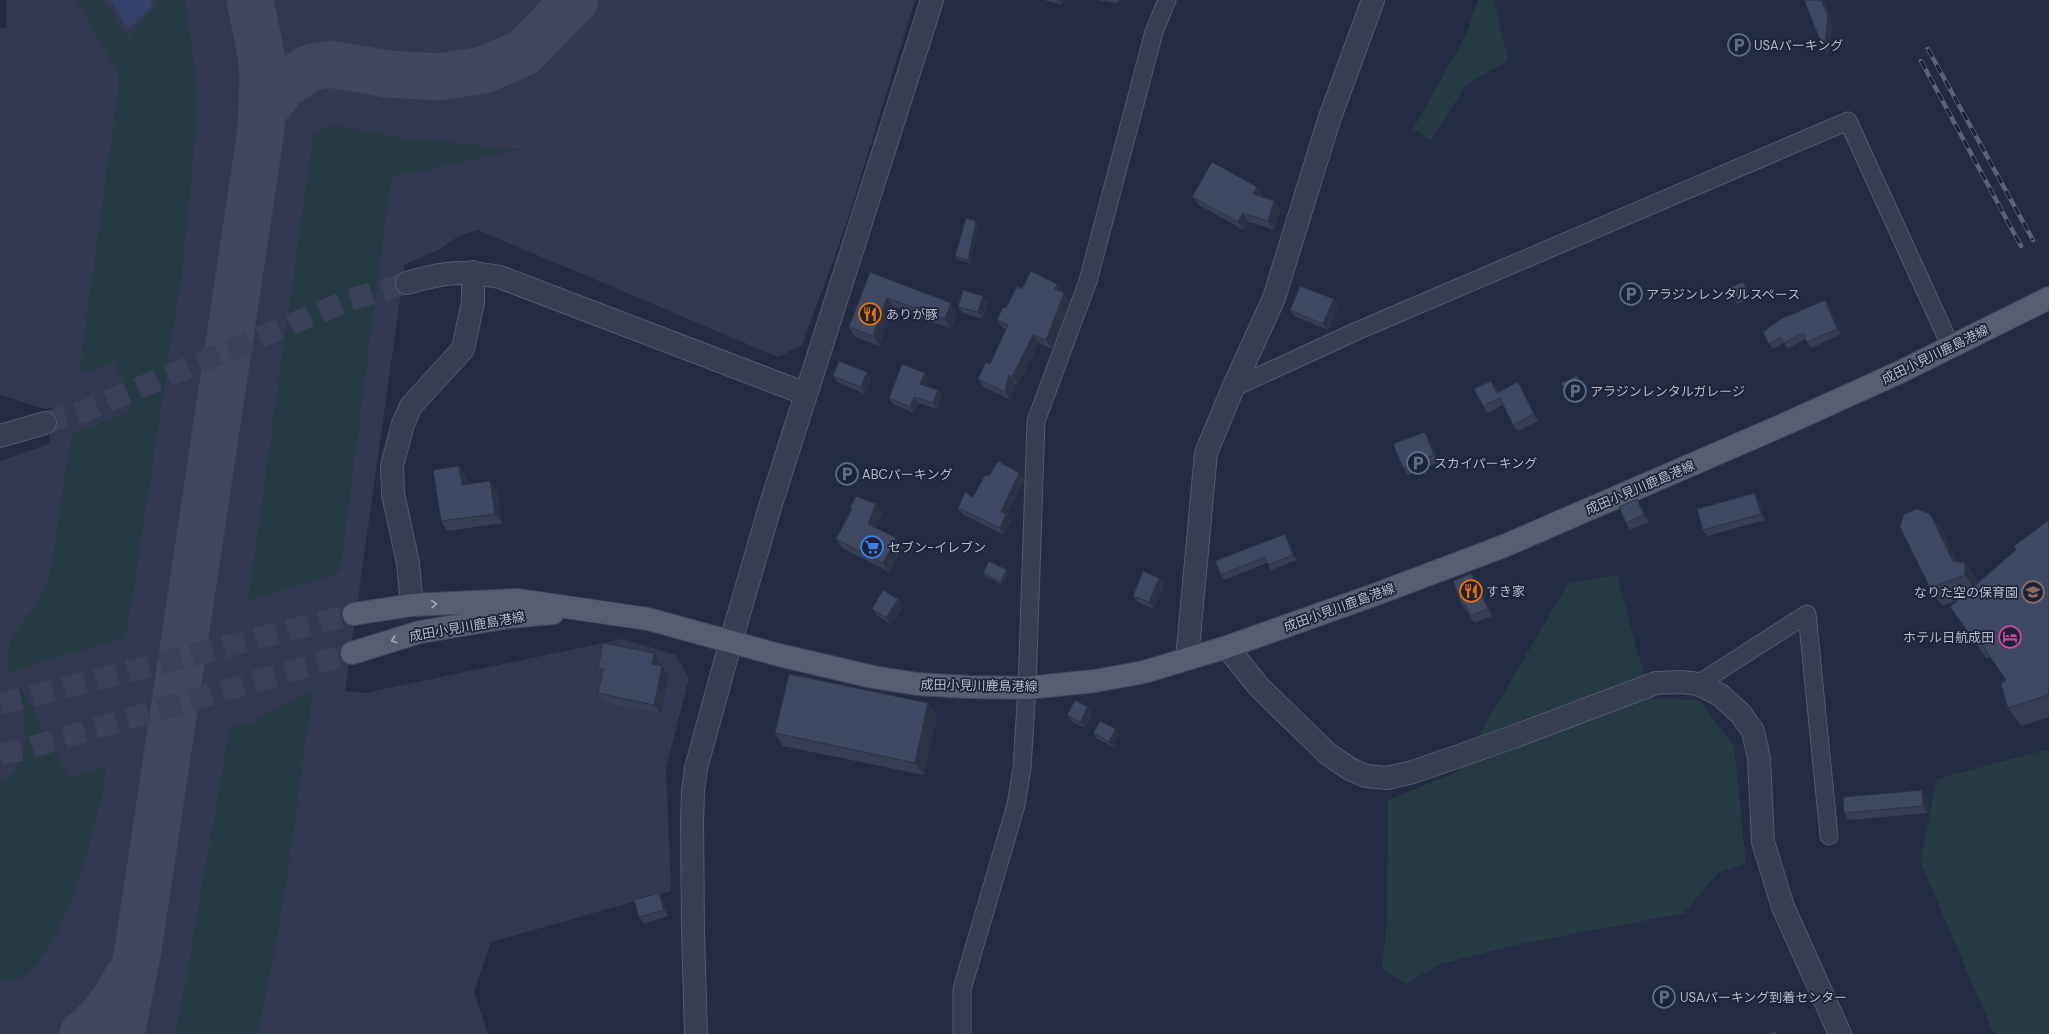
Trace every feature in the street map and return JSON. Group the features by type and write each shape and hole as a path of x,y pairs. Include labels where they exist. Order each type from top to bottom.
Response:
{"main road":[{"name":"成田小見川鹿島港線","path":"354,614 412,605 518,600 648,619 779,655 873,677 917,684 962,687 1027,688 1095,681 1144,672 1227,647 1374,595 1504,546 1792,421 1951,348 2049,298"},
{"name":"成田小見川鹿島港線","path":"352,653 420,632 509,617 584,610"}],"street":[{"path":"696,1034 693,933 693,791 696,768 731,641 806,394 932,0"},
{"path":"962,1034 962,989 1016,805 1022,768 1027,688 1036,421 1088,281 1154,32 1167,0"},
{"path":"1187,659 1206,453 1233,388 1274,298 1329,120 1373,0"},
{"path":"1233,388 1357,331 1848,121 1951,348"},
{"path":"407,283 438,274 473,272 500,277 806,394"},
{"path":"412,605 408,563 393,494 392,466 403,424 411,406 463,349 469,329 473,302 473,272"},
{"path":"0,436 45,423"},
{"path":"1698,684 1807,614 1829,836"},
{"path":"1227,647 1259,687 1328,754 1350,769 1366,776 1387,778 1413,772 1656,684 1681,682 1698,684 1720,696 1740,712 1753,731 1759,758 1763,842 1783,907 1840,1034"}],"shaded area":[{"path":"7,0 915,0 846,225 802,345 778,357 478,230 459,236 440,249 405,264 345,691 365,693 622,639 676,655 689,678 666,768 671,891 491,942 474,992 488,1034 0,1034 0,461 49,444 54,407 45,409 0,395 0,28 6,27"},
{"path":"76,0 103,0 128,38 156,7 155,0 185,0 195,68 196,130 183,264 126,638 23,667 10,675 8,662 12,640 23,621 37,603 49,579 72,434 132,411 115,361 79,374 119,84 117,71"},
{"path":"1478,0 1494,0 1508,60 1466,85 1431,140 1413,129 1467,33"},
{"path":"329,125 417,140 524,149 391,177 340,572 248,602 313,137"},
{"path":"1617,575 1650,698 1699,700 1734,746 1746,863 1718,873 1684,913 1515,945 1441,964 1405,984 1382,968 1387,918 1388,800 1457,772 1568,584"},
{"path":"17,681 70,779 107,766 98,815 90,845 69,907 56,935 42,958 28,973 11,981 0,983 0,782 11,774 19,763 23,750 25,722"},
{"path":"313,689 283,904 258,1034 176,1034 230,728 252,722"},
{"path":"2049,749 2049,1034 1997,1034 1993,1032 1920,861 1937,779"}],"water":[{"path":"110,0 151,0 152,7 128,29"}],"building":[{"path":"1804,0 1821,0 1828,15 1824,50"},
{"path":"1212,162 1257,187 1253,194 1274,201 1268,221 1243,213 1238,222 1192,197"},
{"path":"966,218 976,221 968,260 955,256"},
{"path":"1031,271 1057,284 1055,289 1064,293 1046,340 1033,335 1012,377 1009,375 1005,392 978,379 986,362 990,364 1008,325 997,320 1003,307 1006,308 1017,286 1022,289"},
{"path":"870,272 951,303 945,319 887,298 873,336 849,327"},
{"path":"1743,282 1749,295 1735,301 1729,288"},
{"path":"1300,286 1334,299 1323,324 1290,310"},
{"path":"963,290 983,296 978,312 958,307"},
{"path":"1825,300 1837,329 1807,342 1803,333 1784,343 1781,337 1769,344 1763,332 1781,319"},
{"path":"839,361 867,372 861,387 833,376"},
{"path":"902,364 925,373 920,384 938,390 933,403 914,397 910,407 889,398"},
{"path":"1577,376 1583,389 1568,396 1561,383"},
{"path":"1491,381 1497,393 1518,382 1534,414 1513,425 1500,398 1483,406 1474,389"},
{"path":"1425,432 1434,455 1403,468 1393,444"},
{"path":"998,461 1019,473 1001,512 1006,514 1000,528 958,508 965,492 973,497 985,475 989,476"},
{"path":"459,466 462,485 490,481 495,514 441,521 433,470"},
{"path":"1755,493 1761,514 1703,530 1697,509"},
{"path":"856,496 876,504 868,524 896,538 883,563 836,539 852,509 850,508"},
{"path":"1637,499 1644,515 1626,523 1619,507"},
{"path":"1917,509 1930,514 1953,561 1965,563 1965,575 1930,588 1900,527 1904,514"},
{"name":"ホテル日航成田","path":"2049,520 2049,695 2008,708 2001,684 2006,680 1978,639 1975,641 1950,607 2016,550 2014,546"},
{"path":"1285,534 1293,555 1268,565 1265,557 1221,575 1215,561"},
{"path":"989,561 1007,570 1000,582 983,573"},
{"path":"1143,571 1159,578 1149,602 1133,596"},
{"path":"1471,574 1488,609 1470,616 1465,604 1462,605 1453,581"},
{"path":"883,590 898,599 886,618 872,609"},
{"path":"603,643 654,653 652,664 662,666 654,705 598,693 603,669 598,668"},
{"path":"789,674 928,703 915,763 775,733"},
{"path":"1075,700 1088,707 1080,722 1067,715"},
{"path":"1100,721 1116,729 1109,742 1093,733"},
{"path":"1922,790 1923,806 1844,813 1843,797"},
{"path":"659,893 664,910 639,917 634,900"},
{"path":"1776,1031 1777,1034 1765,1034"}],"taxiway":[{"path":"121,1034 138,950 261,130 263,73 261,54 250,0"},
{"path":"263,111 283,86 309,68 329,64 388,74 439,77 483,70 523,53 575,0"},
{"path":"83,1034 108,1009 127,978"}],"tunnel":[{"path":"45,423 87,410 349,300 407,283"},
{"path":"0,704 354,614"},
{"path":"0,754 22,750 352,653"}],"railway":[{"path":"1928,49 2033,240"},
{"path":"1921,61 2021,246"}],"place":[{"name":"USAパーキング","path":"1739,45"},
{"name":"アラジンレンタルスペース","path":"1631,294"},
{"name":"ありが豚","path":"870,314"},
{"name":"アラジンレンタルガレージ","path":"1575,391"},
{"name":"スカイパーキング","path":"1418,463"},
{"name":"ABCパーキング","path":"847,474"},
{"name":"セブン-イレブン","path":"872,547"},
{"name":"すき家","path":"1471,591"},
{"name":"なりた空の保育園","path":"2033,592"},
{"name":"ホテル日航成田","path":"2010,637"},
{"name":"USAパーキング到着センター","path":"1664,997"}]}
